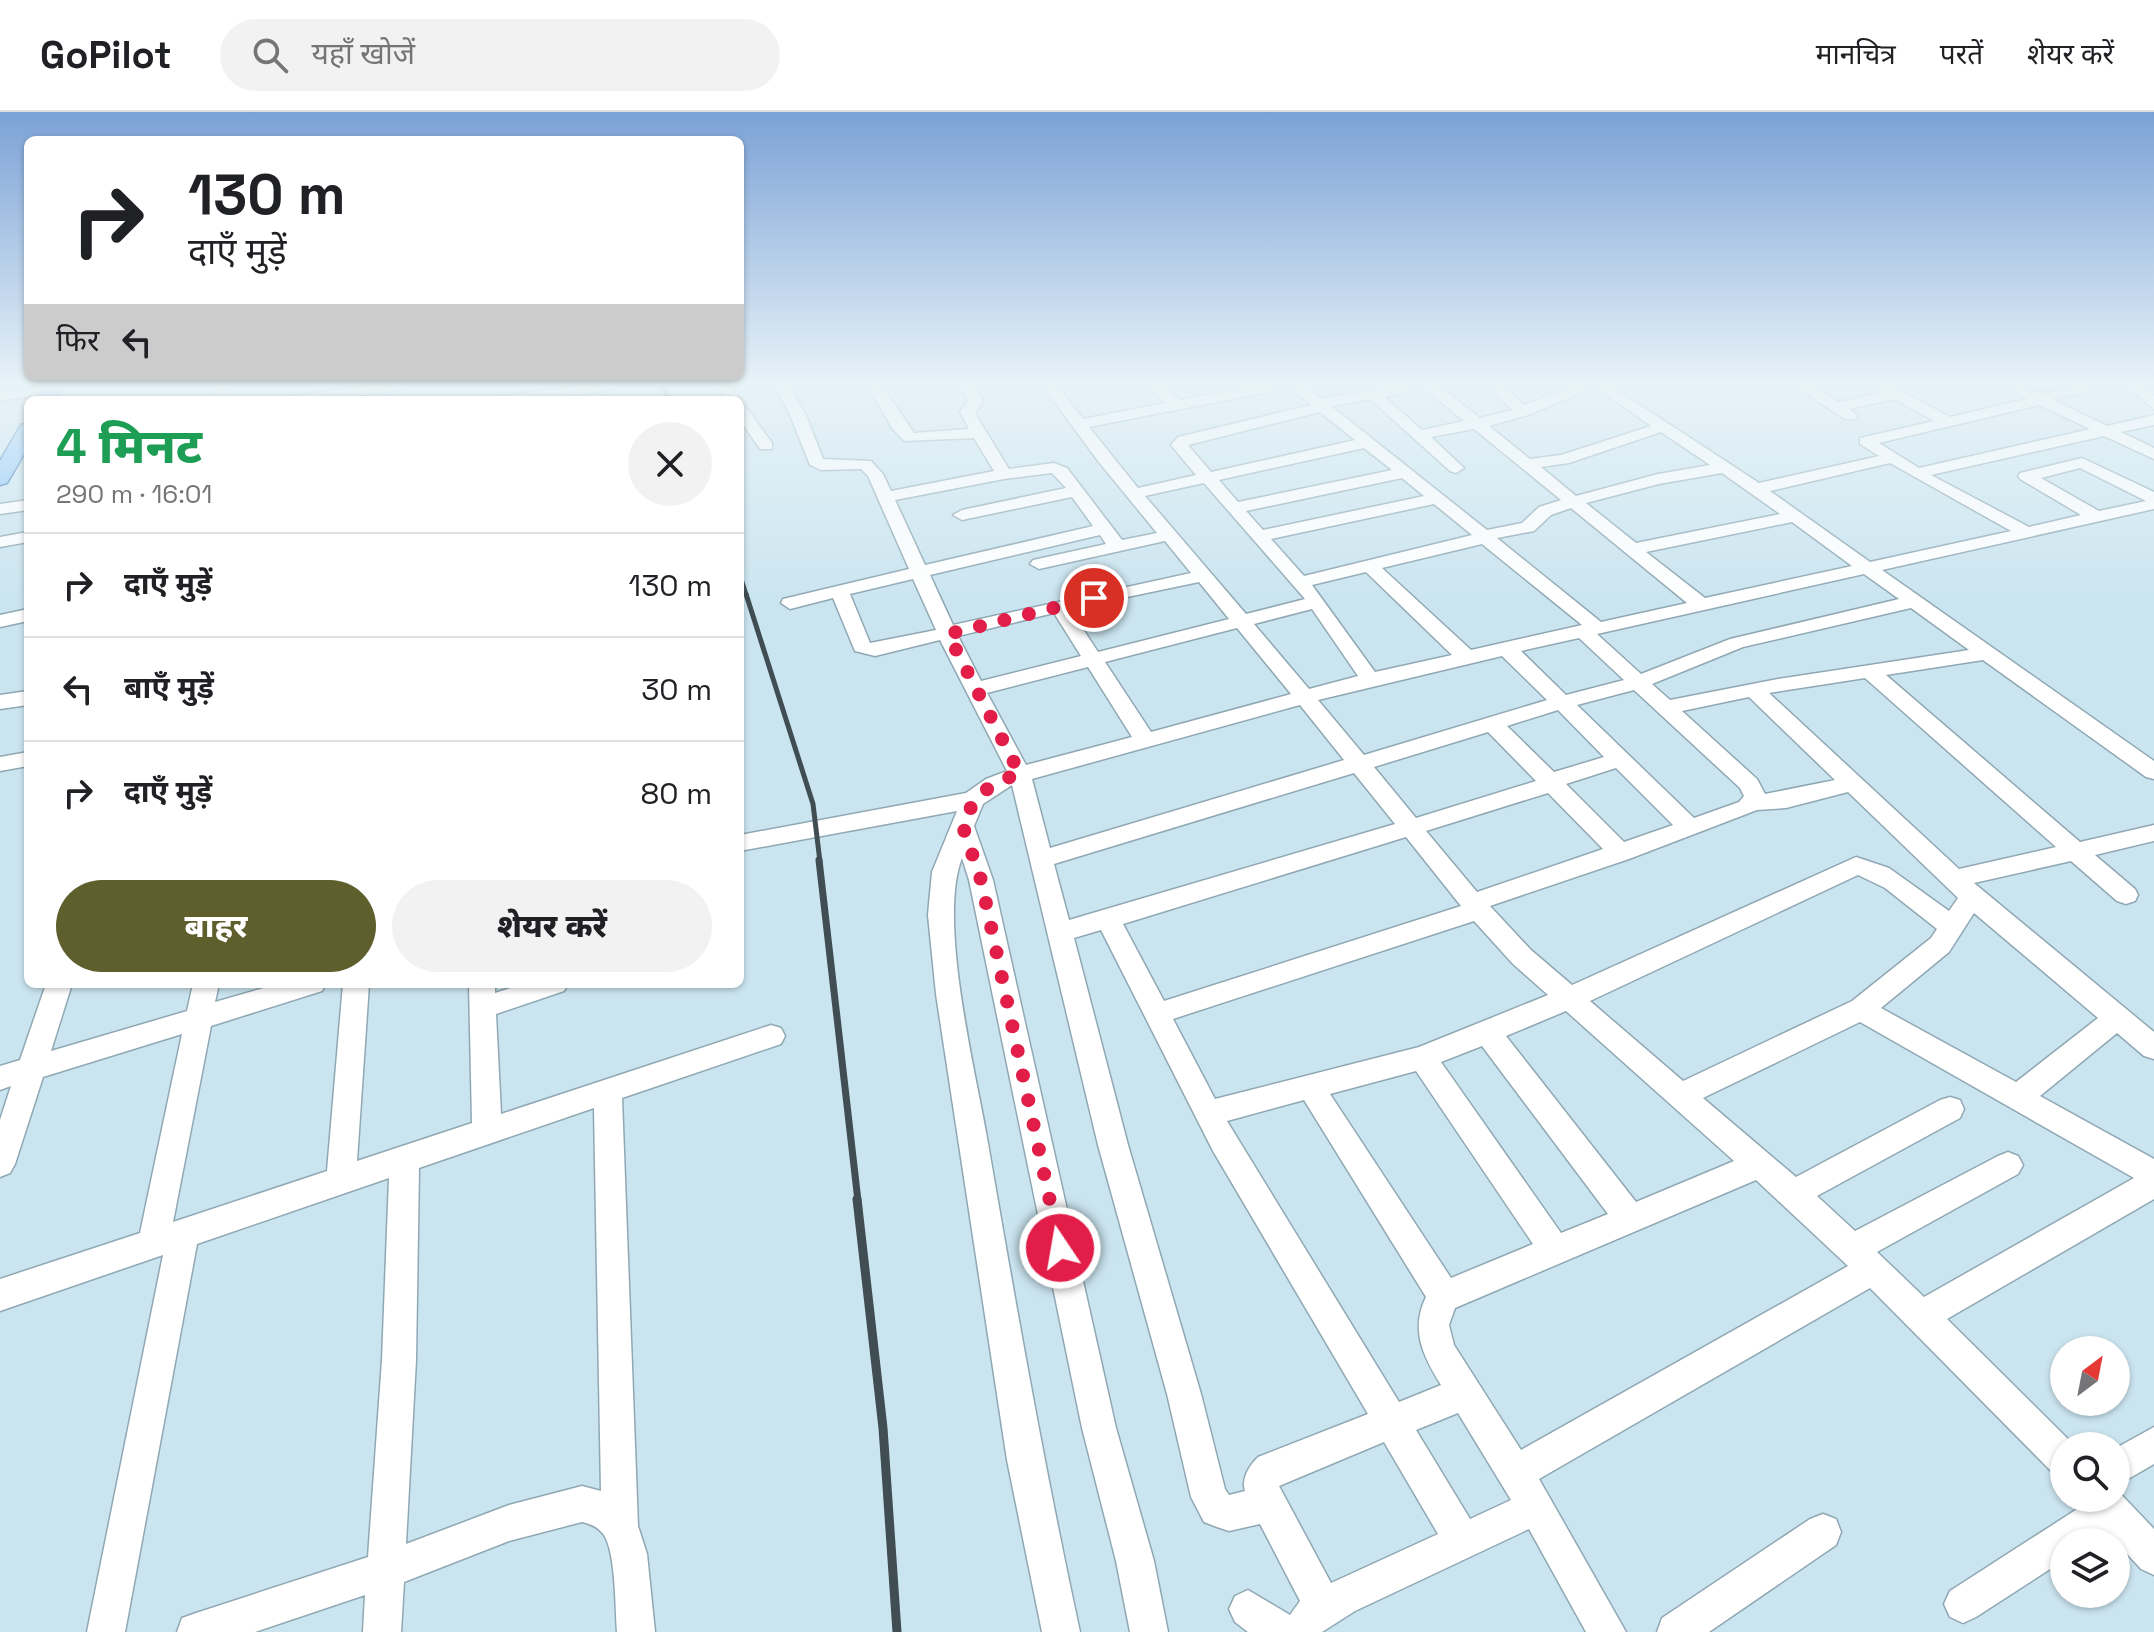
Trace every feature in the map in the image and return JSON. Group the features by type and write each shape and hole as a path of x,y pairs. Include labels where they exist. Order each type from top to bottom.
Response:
{"main road":[{"path":"0,479 12,457"}],"street":[{"path":"814,457 821,465 865,464 875,474 919,574 1020,774 1113,1145 1184,1394 1209,1497 1217,1509 1229,1513 1269,1504"},
{"path":"993,457 1004,474"},
{"path":"1103,457 1305,697 1475,907 1522,957 1761,1164 1922,1316 2050,1446"},
{"path":"1189,457 1317,602 1370,679"},
{"path":"1136,493 1302,457"},
{"path":"1387,457 1487,536 1589,629 1637,683 1749,784 1755,796 1753,803"},
{"path":"1444,457 1456,468"},
{"path":"1519,457 1700,604"},
{"path":"1528,464 1572,457"},
{"path":"1707,457 1916,601 2154,772"},
{"path":"1916,473 1988,457"},
{"path":"1756,489 1891,458 2026,532"},
{"path":"1983,458 2097,517"},
{"path":"2027,480 2028,475 2082,463 2154,501"},
{"path":"885,497 1004,474 1054,468 1061,471 1118,547"},
{"path":"1300,582 1528,527 1545,511 1575,501 1658,479 1724,468"},
{"path":"1234,508 1405,472"},
{"path":"962,515 1077,491"},
{"path":"1259,536 1439,498"},
{"path":"1061,1632 1025,1460 949,994 940,915 944,872 968,812 994,784 1020,774 1370,679 2097,517 2154,501"},
{"path":"0,509 24,506"},
{"path":"1634,549 1793,517"},
{"path":"790,603 1105,528"},
{"path":"1039,564 1170,535"},
{"path":"0,542 24,538"},
{"path":"1369,565 1466,657"},
{"path":"840,592 862,647 867,650 1203,576"},
{"path":"1042,859 1563,702 1637,683 1737,643 1916,601"},
{"path":"976,689 1317,602"},
{"path":"1059,606 1145,740"},
{"path":"0,621 24,616"},
{"path":"1506,648 1690,828"},
{"path":"1663,708 1754,690 1988,653"},
{"path":"1869,671 2126,895"},
{"path":"1754,690 1963,888 2154,1048"},
{"path":"0,702 24,699"},
{"path":"1493,724 1621,853"},
{"path":"1061,932 1410,828 1621,759"},
{"path":"0,764 24,760"},
{"path":"1157,1014 1475,907 1753,803 1786,800 1852,783"},
{"path":"744,842 968,812"},
{"path":"968,812 1099,1428 1135,1561 1149,1632"},
{"path":"1963,888 2075,851 2154,833"},
{"path":"1208,1113 1422,1058 1570,998 1856,866 1868,867 1881,874 1953,928"},
{"path":"1681,1095 1861,1009 1940,945 1953,928 1963,888"},
{"path":"1108,919 1208,1113 1463,1541"},
{"path":"0,1164 58,988"},
{"path":"106,1632 205,988"},
{"path":"0,1078 299,988"},
{"path":"341,1181 356,988"},
{"path":"487,1132 483,996 531,988"},
{"path":"1861,1009 2154,1174"},
{"path":"2018,1097 2117,1018"},
{"path":"1487,1032 1630,1219"},
{"path":"0,1295 771,1036"},
{"path":"1422,1058 1555,1250"},
{"path":"1310,1086 1444,1297"},
{"path":"608,1092 620,1526 628,1554 636,1632"},
{"path":"1793,1194 1950,1109"},
{"path":"382,1632 399,1360 404,1160"},
{"path":"1607,1632 1536,1507 1442,1356 1432,1332 1432,1311 1444,1297 1761,1164"},
{"path":"1515,1473 1863,1259 2008,1165"},
{"path":"1922,1316 2154,1183"},
{"path":"1465,1393 1271,1470 1263,1477 1261,1487 1313,1620 1463,1541 1536,1507"},
{"path":"2130,1459 2154,1444"},
{"path":"196,1632 386,1570 556,1509 582,1504 604,1510 620,1526"},
{"path":"1963,1604 2094,1512"},
{"path":"2113,1512 2154,1556"},
{"path":"1676,1632 1823,1532"},
{"path":"1248,1609 1282,1632"}],"railway":[{"path":"744,587 747,596"},
{"path":"746,594 813,804 820,862"},
{"path":"819,860 858,1201"},
{"path":"857,1199 883,1428 897,1632"}],"route":[{"path":"1060,1248 981,880 962,824 973,800 984,790 1020,774 948,634 1094,598"}]}
